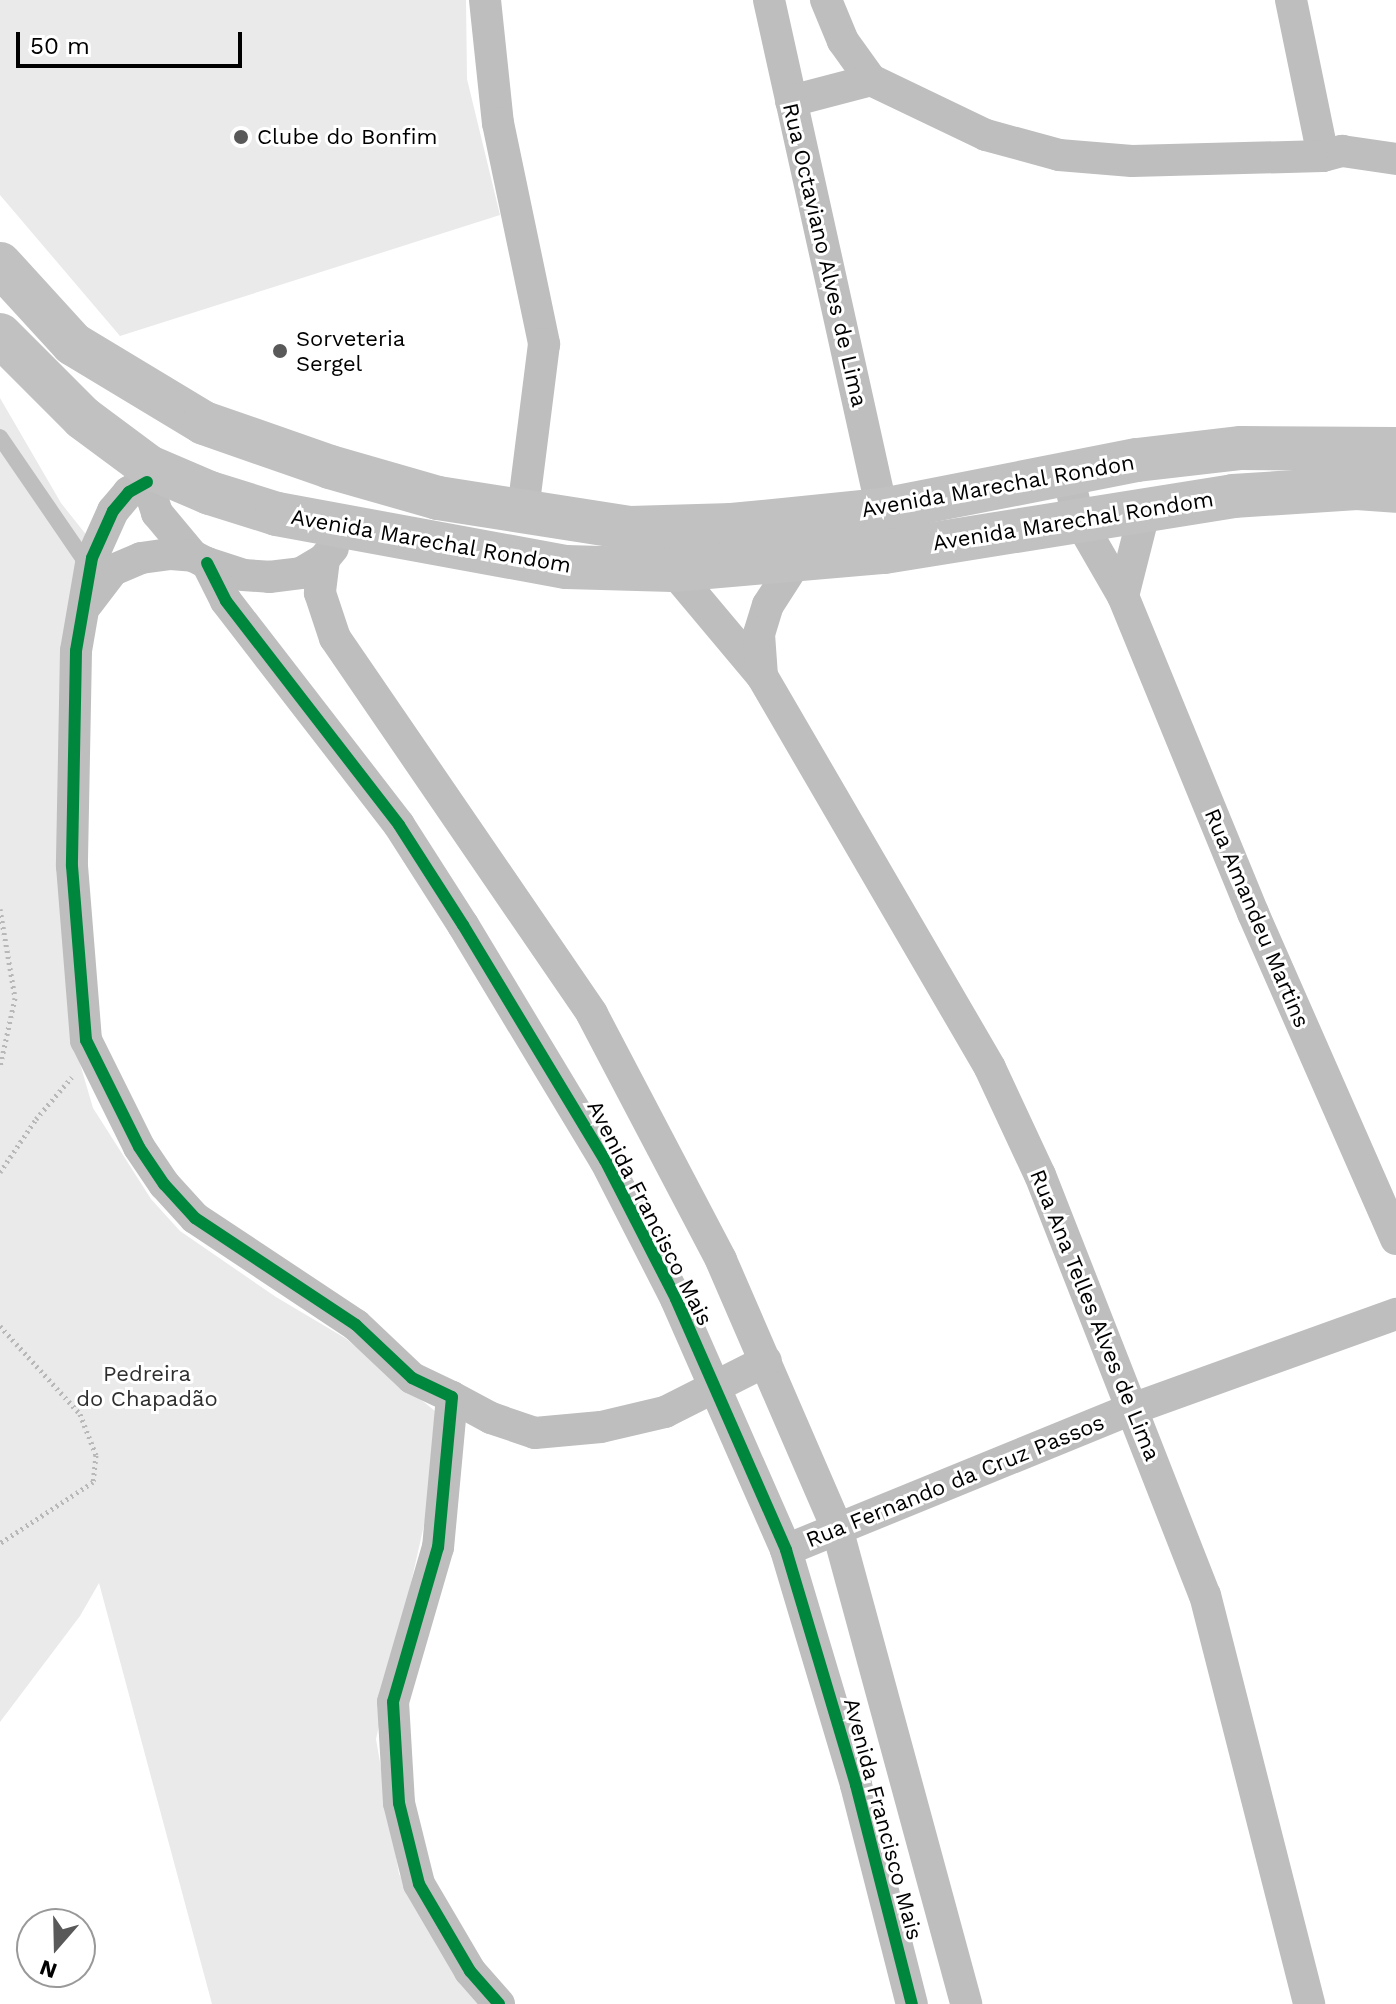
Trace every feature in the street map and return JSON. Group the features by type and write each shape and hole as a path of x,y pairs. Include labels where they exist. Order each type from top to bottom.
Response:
{"main road":[{"name":"Avenida Marechal Rondon","path":"0,264 73,344 204,423 330,467 438,498 630,528 732,525 882,510 1137,460 1241,448 1396,449"},
{"name":"Avenida Marechal Rondom","path":"0,335 83,418 148,474 277,514 332,542 566,567 673,570 884,552 1078,518 1233,496 1357,488 1396,491"},
{"path":"148,474 163,442 181,430 204,423"},
{"path":"330,467 340,495 332,542"}],"street":[{"path":"485,0 498,123 544,344 523,511"},
{"name":"Rua Octaviano Alves de Lima","path":"769,0 882,510"},
{"path":"826,0 843,41 871,80 986,135 1059,155 1132,161 1333,154 1396,159"},
{"path":"1291,0 1333,154"},
{"path":"791,101 871,80"},
{"path":"1333,154 1396,137"},
{"path":"148,474 113,511 90,568 76,651 72,866 86,1040 139,1147 164,1184 195,1218 356,1325 412,1378 491,1418 535,1433 601,1427 665,1412 713,1391 766,1361"},
{"name":"Avenida Francisco Mais","path":"148,474 157,513 200,560 243,624 399,825 535,1040 605,1160 662,1271 786,1550 856,1785 912,2004"},
{"name":"Rua Amandeu Martins","path":"1068,474 1078,518 1123,596 1253,913 1396,1239"},
{"path":"1123,596 1145,509"},
{"path":"82,614 93,593 113,570 141,558 171,554 243,575 269,577 301,573 332,542"},
{"name":"Avenida Francisco Mais","path":"332,542 320,593 335,638 592,1014 721,1260 766,1361 837,1528 966,2004"},
{"name":"Rua Ana Telles Alves de Lima","path":"762,676 759,634 768,605 797,560"},
{"name":"Rua Ana Telles Alves de Lima","path":"673,570 762,676 990,1068 1040,1175 1205,1595 1309,2004"},
{"name":"Rua Fernando da Cruz Passos","path":"786,1550 1132,1409 1396,1314"},
{"path":"452,1397 438,1547 393,1702 399,1803 419,1884 470,1971 499,2004"}],"lane":[{"path":"0,437 57,525 90,568"}],"path":[{"path":"0,909 15,998 0,1067"},
{"path":"0,1172 36,1119 92,1054"},
{"path":"0,1326 80,1414 96,1455 93,1482 0,1543"}],"green space":[{"name":"Clube do Bonfim","path":"0,0 466,0 467,79 500,215 120,336 0,195"},
{"name":"Pedreira do Chapadão","path":"0,398 61,503 88,537 71,1033 93,1108 151,1199 180,1231 276,1297 345,1338 435,1411 426,1516 376,1739 399,1874 454,1975 483,2004 212,2004 99,1583 80,1616 0,1722"}],"cycle path":[{"path":"147,482 129,492 113,511 92,558 76,651 72,866 86,1040 139,1147 164,1184 195,1218 356,1325 412,1378 452,1397 438,1547 393,1702 399,1803 419,1884 470,1971 499,2004"},
{"path":"207,563 226,601 399,825 463,925 605,1160 676,1299 786,1550 856,1785 912,2004"}],"place":[{"name":"Clube do Bonfim","path":"241,137"},
{"name":"Sorveteria Sergel","path":"280,351"}]}
